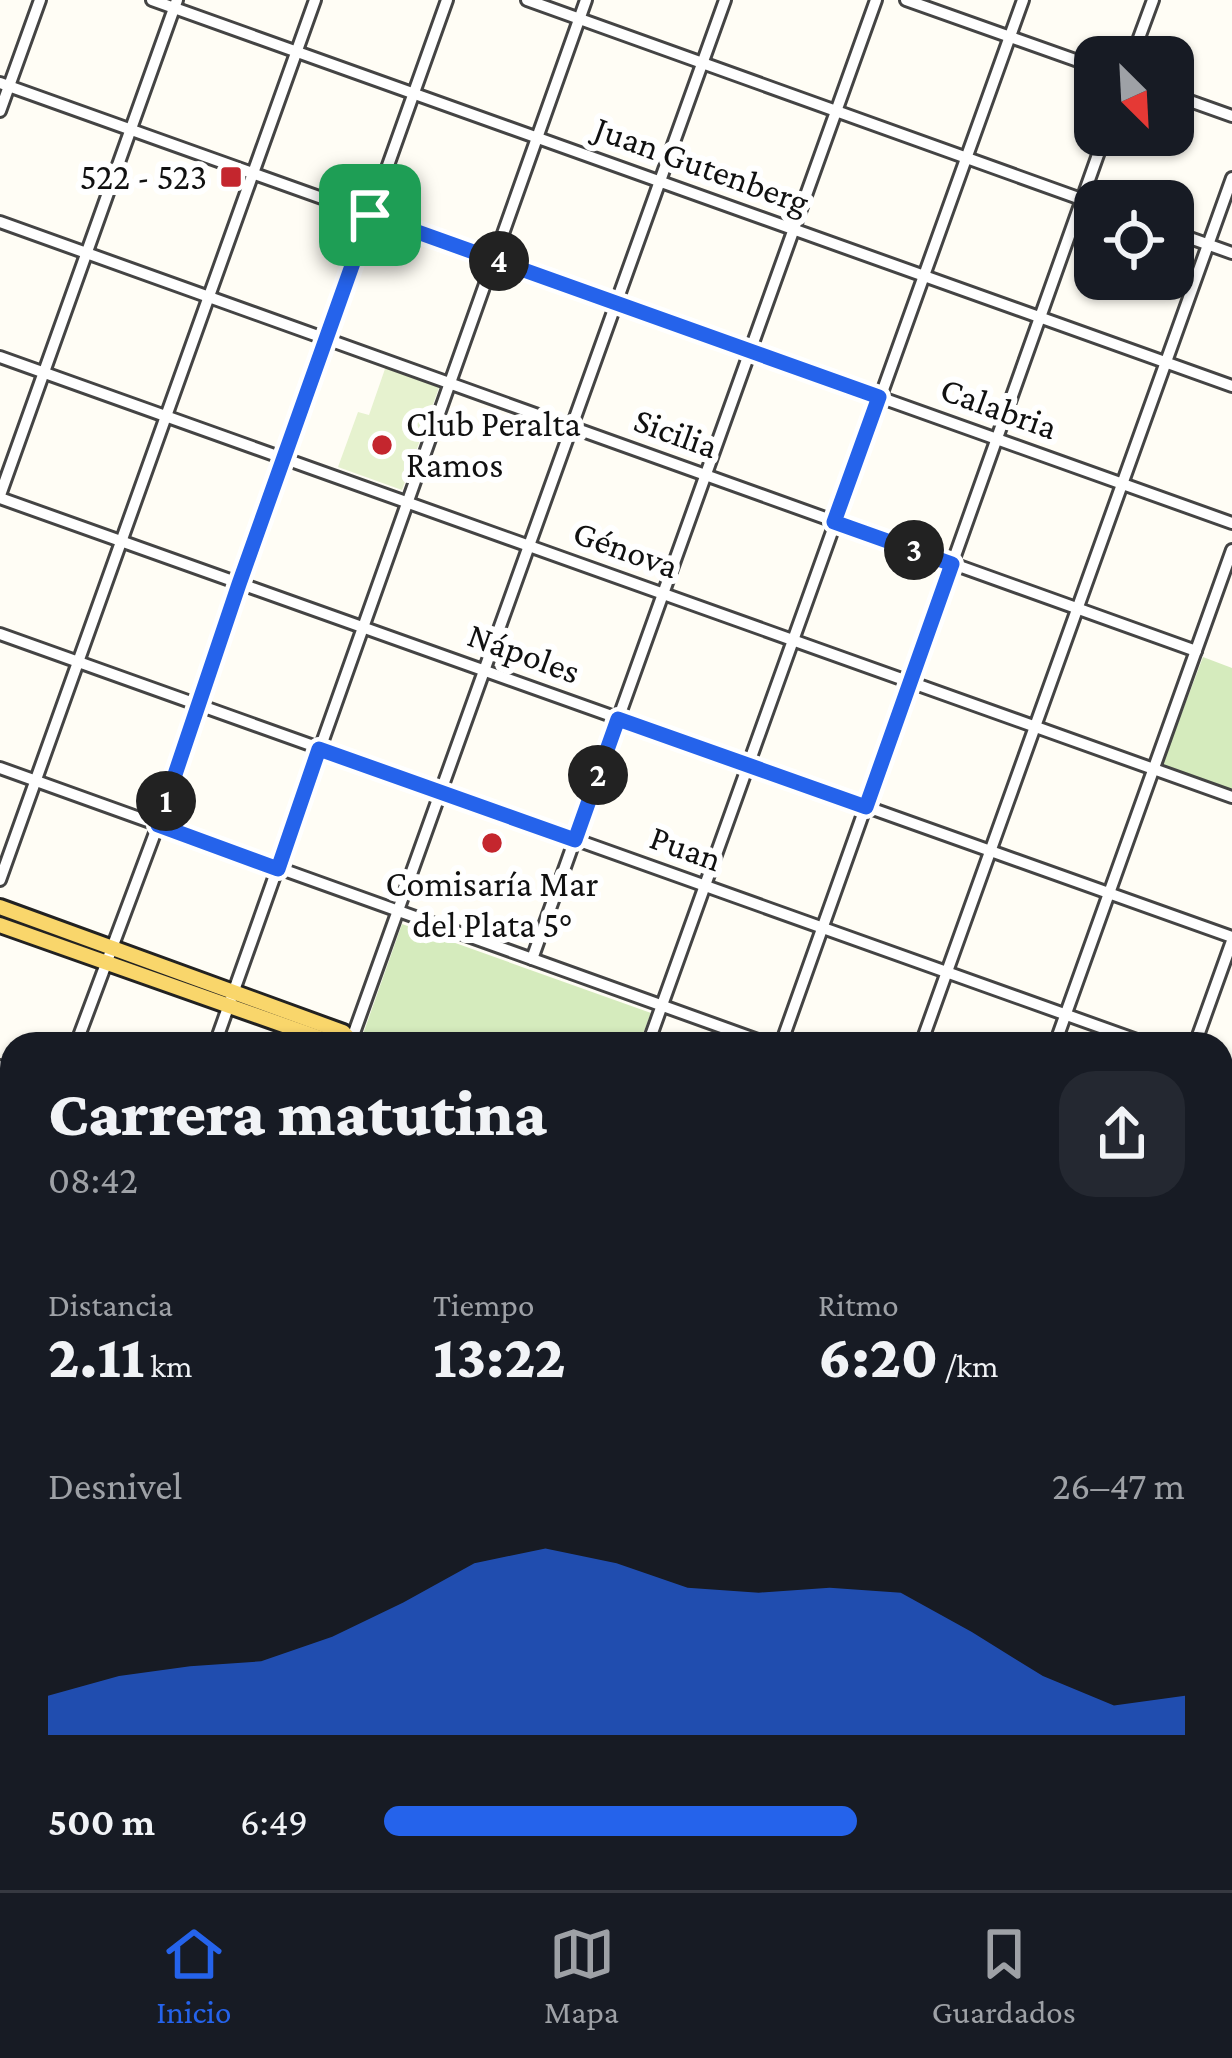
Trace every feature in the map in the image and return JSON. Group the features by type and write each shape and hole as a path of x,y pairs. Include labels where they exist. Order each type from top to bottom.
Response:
{"main road":[{"path":"0,908 110,955 343,1032"},
{"path":"0,925 110,955"}],"street":[{"path":"0,111 4,84 40,0"},
{"name":"Juan Gutenberg","path":"152,0 176,4 296,52 1232,386"},
{"path":"0,880 314,0"},
{"path":"81,1032 158,825 447,0"},
{"path":"527,0 1074,196"},
{"path":"220,1032 586,0"},
{"path":"351,1032 724,0"},
{"path":"532,959 875,0"},
{"path":"906,0 1074,60"},
{"path":"651,1032 1023,0"},
{"path":"1140,36 1153,0"},
{"path":"0,497 176,4"},
{"name":"Calabria","path":"4,84 1232,524"},
{"path":"1194,102 1232,116"},
{"path":"925,1032 1232,178"},
{"path":"785,1032 1074,221"},
{"name":"Sicilia","path":"0,222 1196,651"},
{"path":"1194,239 1232,253"},
{"name":"Génova","path":"0,356 1232,797"},
{"name":"Nápoles","path":"0,497 1232,939"},
{"path":"1060,1032 1232,550"},
{"name":"Puan","path":"0,634 1114,1032"},
{"path":"0,768 735,1032"},
{"path":"1199,1032 1232,939"}],"green space":[{"name":"Club Peralta Ramos","path":"386,366 440,385 402,490 338,467 358,412 369,415"},
{"path":"1203,657 1232,668 1232,792 1162,765"},
{"path":"402,924 651,1013 644,1032 364,1032"}],"place":[{"name":"522 - 523","path":"231,177"},
{"name":"Club Peralta Ramos","path":"382,445"},
{"name":"Comisaría Mar del Plata 5°","path":"492,843"}],"route":[{"path":"370,215 879,397 834,522 952,564 866,807 618,719 575,840 319,749 278,869 158,825 370,215"}]}
